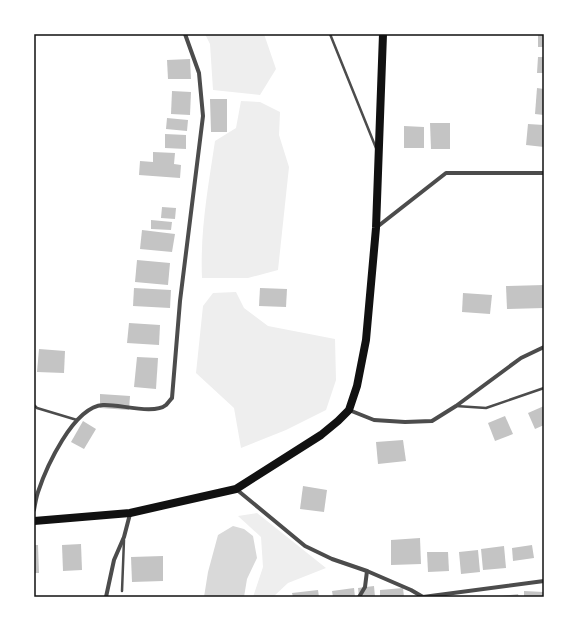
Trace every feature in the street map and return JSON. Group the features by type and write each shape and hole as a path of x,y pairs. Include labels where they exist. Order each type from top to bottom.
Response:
{"main road":[{"path":"34,521 130,513 236,489 321,435 349,410 357,386 366,340 376,228 377,152 382,34"}],"street":[{"path":"34,510 38,493 52,456 77,420 87,411 102,405 155,409 166,406 172,398 180,300 203,116 200,74 185,34"},
{"path":"376,228 446,173 544,173"},
{"path":"349,410 374,420 405,422 432,421 456,406 522,358 544,346"},
{"path":"236,489 305,546 332,559 367,571 423,597 544,581"},
{"path":"106,597 114,560 124,537 130,513"},
{"path":"359,597 365,587 367,571"}],"lane":[{"path":"330,34 377,152"},
{"path":"456,406 486,408 544,388"},
{"path":"34,405 37,408 77,420"},
{"path":"122,591 124,537"}],"shaded area":[{"path":"205,34 264,34 276,69 260,95 213,90 210,44"},
{"path":"241,101 260,102 280,112 279,135 289,167 278,270 248,278 202,278 203,226 215,141 236,128"},
{"path":"236,292 244,308 268,326 335,339 336,380 326,410 286,430 241,448 234,408 196,373 203,306 213,293"},
{"path":"257,513 326,568 288,583 273,597 253,597 263,567 261,537 238,516"},
{"path":"233,526 244,529 253,536 257,558 247,579 244,597 204,597 208,572 218,535"}],"building":[{"path":"538,34 544,34 544,47 538,47"},
{"path":"538,57 544,57 544,73 537,73"},
{"path":"190,59 191,79 168,79 167,60"},
{"path":"537,88 544,89 544,115 535,114"},
{"path":"172,91 191,92 190,115 171,114"},
{"path":"210,99 227,99 227,132 211,132"},
{"path":"167,118 188,120 187,131 166,129"},
{"path":"430,123 450,123 450,149 431,149"},
{"path":"528,124 544,125 544,147 526,145"},
{"path":"404,126 424,127 424,148 404,148"},
{"path":"165,134 186,135 186,149 165,148"},
{"path":"153,152 175,153 174,164 181,165 180,178 139,175 140,161 153,162"},
{"path":"162,207 176,208 175,219 161,218"},
{"path":"151,220 172,222 171,230 151,229"},
{"path":"142,230 175,234 172,252 140,249"},
{"path":"137,260 170,263 168,285 135,282"},
{"path":"544,285 544,308 507,309 506,286"},
{"path":"134,288 171,290 170,308 133,306"},
{"path":"260,288 287,289 286,307 259,306"},
{"path":"463,293 492,295 490,314 462,312"},
{"path":"129,323 160,325 159,345 127,343"},
{"path":"39,349 65,351 64,373 37,372"},
{"path":"137,357 158,358 156,389 134,387"},
{"path":"100,394 130,396 129,410 100,408"},
{"path":"544,406 544,425 535,429 528,413"},
{"path":"505,416 513,434 495,441 488,423"},
{"path":"83,421 96,429 84,449 71,442"},
{"path":"403,440 406,461 378,464 376,442"},
{"path":"303,486 327,490 324,512 300,509"},
{"path":"420,538 421,564 391,565 391,540"},
{"path":"81,544 82,570 63,571 62,545"},
{"path":"34,545 38,545 39,573 34,573"},
{"path":"532,545 534,558 513,561 512,548"},
{"path":"504,546 506,568 483,570 481,549"},
{"path":"478,550 480,572 461,574 459,552"},
{"path":"427,552 448,552 449,571 428,572"},
{"path":"163,556 163,581 132,582 131,557"},
{"path":"374,586 375,597 359,597 358,588"},
{"path":"354,588 355,597 333,597 332,591"},
{"path":"403,588 404,597 380,597 380,590"},
{"path":"318,590 319,597 293,597 292,593"},
{"path":"524,591 544,592 544,597 524,597"},
{"path":"518,594 519,597 501,597 501,596"}]}
